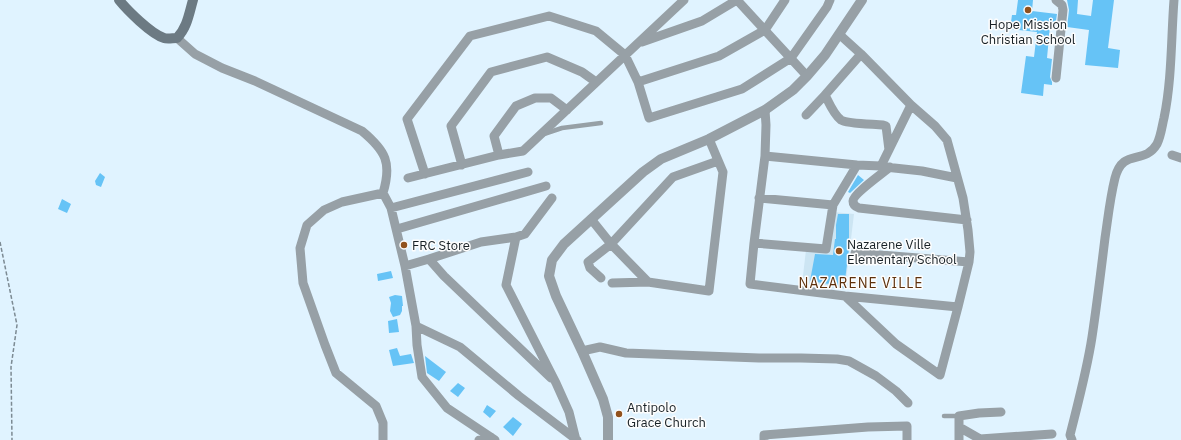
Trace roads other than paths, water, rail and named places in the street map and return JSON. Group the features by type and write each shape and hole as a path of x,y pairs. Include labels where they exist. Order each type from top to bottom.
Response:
{"main road":[{"path":"119,0 125,8 148,29 164,38 177,38 182,33 193,0"}],"street":[{"path":"408,178 523,151 684,0"},
{"path":"638,43 702,21 737,0 807,76"},
{"path":"638,82 719,56 765,30 785,0"},
{"path":"425,174 407,119 470,36 548,16 596,32 625,56 638,82 649,118 742,89 791,58 827,7 830,0"},
{"path":"608,440 608,417 604,399 556,296 549,276 552,260 564,244 643,172 660,159 709,139 765,110 793,90 825,55 840,35 862,0"},
{"path":"1056,0 1062,5 1063,10 1056,78"},
{"path":"1069,438 1082,389 1092,338 1110,203 1116,176 1123,162 1130,158 1148,154 1154,149 1161,132 1167,103 1174,0"},
{"path":"840,35 861,54 911,105 935,126 947,140 963,198 970,252 969,262 940,375 896,344 845,296"},
{"path":"177,38 195,54 222,68 256,81 362,131 380,148 387,165 387,180 383,193 391,208 405,266 416,326 417,345 422,377 447,408 493,439"},
{"path":"806,115 825,96 861,54"},
{"path":"462,165 451,126 491,72 547,57 582,72 596,82"},
{"path":"825,96 841,120 847,122 884,125 886,128 889,150"},
{"path":"499,156 494,136 516,106 535,98 551,98 567,110"},
{"path":"911,105 889,150 886,167 855,197 853,204 855,207 859,208 967,220"},
{"path":"765,110 766,156 759,198 750,284 845,296 958,307"},
{"path":"612,282 648,282 709,291 723,172 709,139"},
{"path":"1172,155 1181,158"},
{"path":"766,156 922,171 957,178"},
{"path":"601,278 590,268 588,262 611,244 673,177 718,161"},
{"path":"754,242 826,249 833,205 857,165"},
{"path":"391,208 528,172"},
{"path":"397,229 546,186"},
{"path":"383,193 342,202 324,210 307,225 300,248 303,283 336,373 376,406 383,423 383,440"},
{"path":"405,266 481,242 516,237 525,234 552,198"},
{"path":"759,198 833,205"},
{"path":"591,219 611,244 648,282"},
{"path":"516,237 506,285 556,383 569,412 577,440"},
{"path":"855,253 969,262"},
{"path":"429,259 444,276 556,383"},
{"path":"416,326 460,347 519,396 577,440"},
{"path":"582,351 600,347 626,352 759,358 837,359 849,361 876,376 896,391 908,403"},
{"path":"959,440 959,416 1001,412"},
{"path":"764,440 764,435 899,426 907,426 907,440"},
{"path":"959,428 980,438 1052,434"},
{"path":"479,440 493,439"}],"lane":[{"path":"541,135 562,128 601,123"},
{"path":"944,416 959,416"}],"place":[{"name":"Hope Mission Christian School","path":"1028,10"},
{"name":"FRC Store","path":"404,245"},
{"name":"Nazarene Ville Elementary School","path":"839,251"},
{"name":"Antipolo Grace Church","path":"619,414"}],"district":[{"name":"NAZARENE VILLE","path":"861,283"}]}
